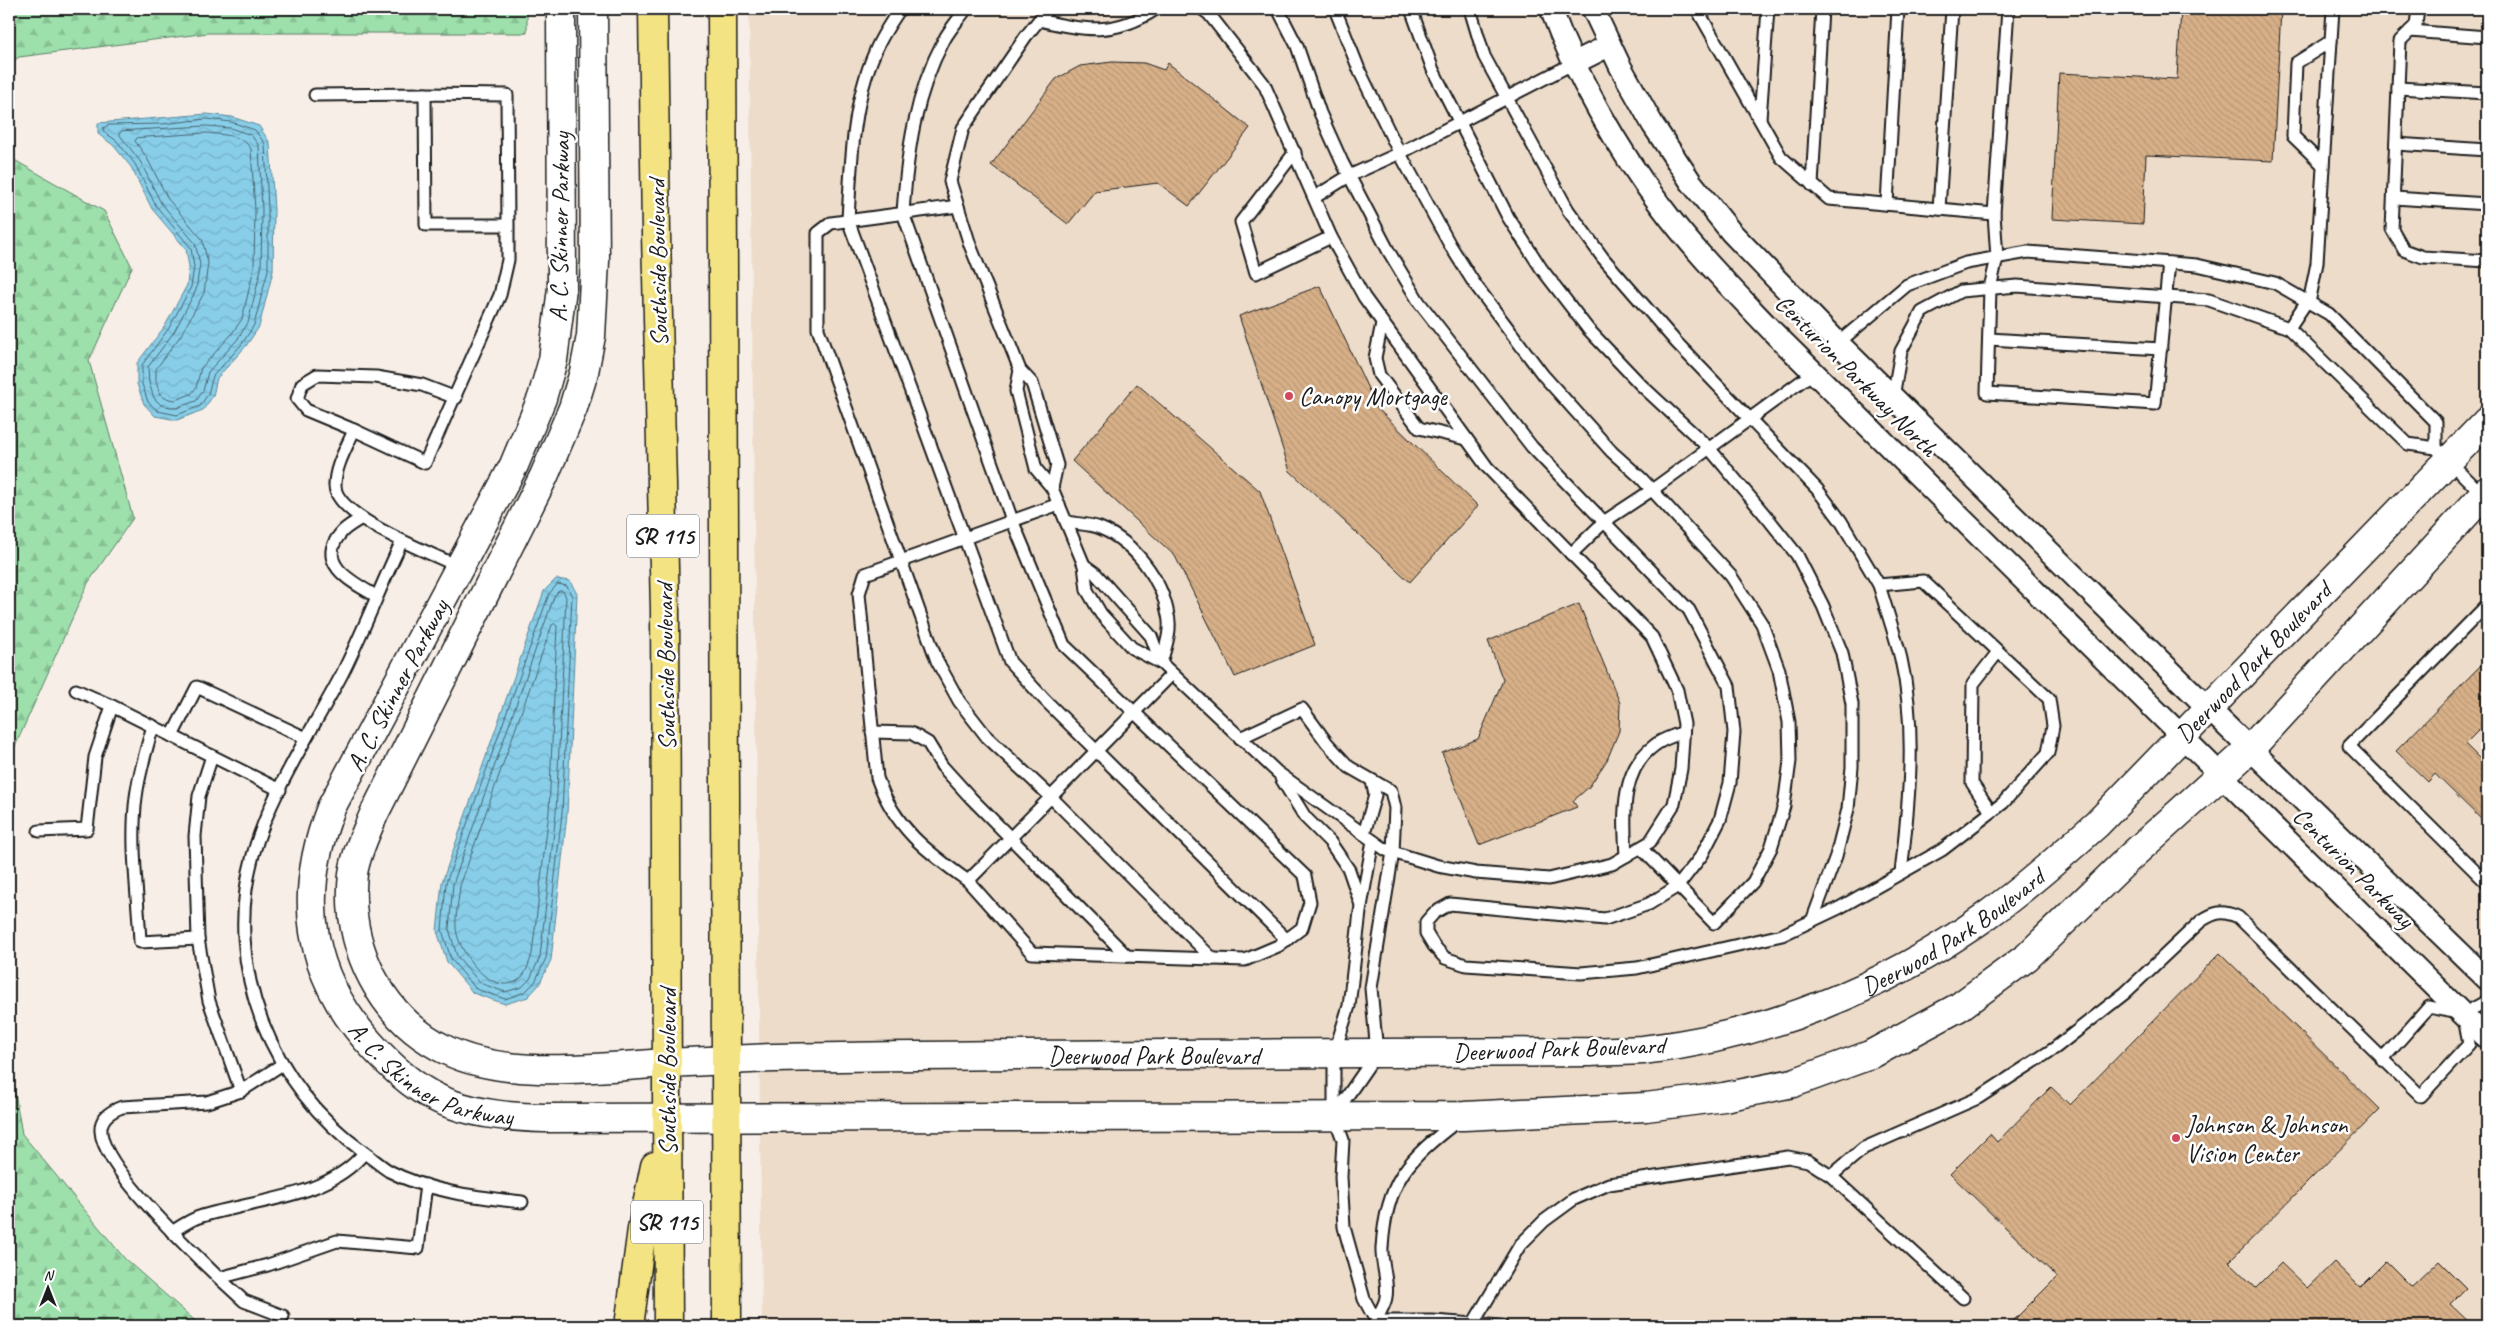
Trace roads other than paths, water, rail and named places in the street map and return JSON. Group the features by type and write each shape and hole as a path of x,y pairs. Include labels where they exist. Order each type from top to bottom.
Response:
{"highway":[{"name":"Southside Boulevard","path":"653,9 665,610 668,1326"},
{"name":"SR 115","path":"722,9 727,1326"},
{"path":"629,1326 642,1229 667,1118"}],"main road":[{"name":"A. C. Skinner Parkway","path":"561,9 562,288 553,360 530,432 339,792 318,845 312,883 313,921 325,975 343,1009 366,1039 403,1076 437,1098 473,1111 511,1117 667,1118"},
{"name":"A. C. Skinner Parkway","path":"593,9 595,261 591,336 584,372 573,408 544,476 374,814 355,862 352,914 360,950 371,976 383,995 400,1016 420,1035 451,1053 491,1065 515,1068 667,1063"},
{"name":"Deerwood Park Boulevard","path":"667,1063 726,1060 1642,1050 1708,1038 1774,1022 1844,996 1887,977 1986,917 2031,882 2097,824 2442,454 2487,421"},
{"name":"Deerwood Park Boulevard","path":"667,1118 1464,1116 1601,1111 1724,1097 1793,1082 1870,1055 1959,1007 2027,957 2129,858 2252,748 2486,495"}],"street":[{"name":"Centurion Parkway North","path":"1552,9 1576,62 1620,145 1660,205 1702,257 1814,372 2182,735"},
{"name":"Centurion Parkway North","path":"1593,9 1653,125 1690,182 1731,232 1838,343 2207,707"},
{"path":"1576,62 1610,45"},
{"name":"Centurion Parkway","path":"2207,707 2252,748 2487,979"},
{"name":"Centurion Parkway","path":"2182,735 2487,1038"}],"lane":[{"path":"900,9 875,52 860,102 852,154 848,220 1010,662 1096,751 1286,940"},
{"path":"966,9 945,38 918,102 906,173 903,213 1012,520 1064,645 1305,876 1310,902 1302,928 1278,946 1245,960 1032,953 968,881 924,849 900,824 885,801 877,778 859,594 865,574 1012,520 1059,504"},
{"path":"1048,9 963,128 950,181 970,245 1020,370 1032,383 1057,465 1052,488"},
{"path":"1039,20 1080,30 1106,29 1137,21 1156,9"},
{"path":"1020,370 1016,392 1036,469 1052,488 1084,565 1087,590 1101,614 1132,648 1161,663 1277,772 1386,850 1438,866 1467,871 1549,879 1612,864 1650,842 1674,804 1681,769 1683,732 1677,690 1652,637 1487,467 1382,323 1364,297 1332,237 1264,84 1209,14 1202,9"},
{"path":"1278,9 1297,46 1320,113 1349,176 1389,252 1419,302 1532,447 1605,521 1654,576 1689,610 1729,686 1734,732 1730,783 1720,820 1702,855 1678,886 1649,904 1605,919 1450,904 1434,913 1426,922 1426,933 1445,958 1466,965 1581,973 1637,968 1782,935 1812,921 1942,850 2003,803 2048,753 2053,726 2049,699 1923,581 1879,585"},
{"path":"1335,9 1360,72 1400,153 1450,245 1543,375 1612,452 1652,490 1731,576 1762,624 1779,670 1789,722 1790,761 1784,806 1771,848 1753,882 1714,923 1641,848"},
{"path":"1411,9 1433,70 1508,217 1541,268 1601,343 1641,385 1710,448 1797,555 1823,606 1842,653 1852,704 1852,775 1848,809 1836,856 1812,921"},
{"path":"1470,9 1484,56 1568,210 1603,258 1676,342 1751,418 1816,489 1841,521 1879,585 1901,659 1909,711 1908,811 1901,873"},
{"path":"1697,9 1781,157 1829,199 1994,214"},
{"path":"1760,120 1768,9"},
{"path":"1812,184 1822,9"},
{"path":"1886,204 1898,9"},
{"path":"1939,209 1952,9"},
{"path":"2008,9 1994,214 1996,258 1990,288 1988,393 2155,404 2169,263"},
{"path":"2289,328 2308,302 2317,263 2333,9"},
{"path":"2418,9 2416,25 2400,41 2392,228 2404,250 2423,257 2487,261"},
{"path":"2410,31 2487,37"},
{"path":"2323,165 2293,136 2296,63 2331,41"},
{"path":"1314,197 1349,176 1400,153 1576,62"},
{"path":"2398,88 2487,92"},
{"path":"315,94 507,94 508,260 500,295 456,398 426,463 306,410 297,398 302,384 317,375 376,377 422,385 456,398"},
{"path":"425,94 426,224 508,224"},
{"path":"2396,144 2487,150"},
{"path":"1295,152 1241,222 1256,273 1332,237"},
{"path":"2394,198 2487,204"},
{"path":"958,206 831,223 818,233 818,329 937,661 959,701 987,737 1051,797 1213,959"},
{"path":"1838,343 1907,285 1966,263 2028,252 2197,265 2275,283 2329,314 2436,422 2442,454"},
{"path":"1893,397 1900,350 1922,312 1961,291 2017,286 2209,300 2289,328 2408,444 2442,454 2486,495"},
{"path":"1382,323 1375,358 1379,375 1419,428 1466,438"},
{"path":"1989,339 2161,349"},
{"path":"1571,554 1605,521 1652,490 1814,372"},
{"path":"354,430 337,470 334,487 343,502 360,519 402,541 460,566"},
{"path":"360,519 341,533 332,548 334,564 343,577 376,596"},
{"path":"1066,522 1099,527 1122,539 1142,561 1158,583 1169,615 1169,636 1161,663"},
{"path":"402,541 342,673 280,790 263,826 253,855 247,886 244,918 245,948 255,1005 267,1038 281,1065 317,1114 364,1153 389,1171 426,1185 474,1197 522,1202"},
{"path":"1084,565 1095,573 1152,636 1161,663"},
{"path":"2487,605 2349,746 2487,883"},
{"path":"1991,812 1972,783 1973,684 1998,652"},
{"path":"968,881 1172,674"},
{"path":"172,736 197,687 306,738"},
{"path":"76,690 153,726 280,790"},
{"path":"39,831 86,828 95,757 112,706"},
{"path":"1240,738 1302,709 1326,743 1349,767 1391,791 1395,808 1393,852 1371,988 1377,1053 1334,1115"},
{"path":"153,726 143,761 136,797 134,836 140,942 198,939"},
{"path":"872,732 910,734 928,743 942,766 1010,838 1127,956"},
{"path":"1626,856 1624,805 1634,769 1655,745 1683,732"},
{"path":"212,756 198,796 195,836 198,939 209,1001 240,1091"},
{"path":"1277,772 1305,818 1330,842 1349,870 1361,906"},
{"path":"1364,834 1375,795 1372,781"},
{"path":"1374,841 1361,906 1349,1006 1334,1054 1334,1115 1343,1140 1341,1177 1344,1227 1364,1299 1376,1324"},
{"path":"1830,1176 1864,1148 1978,1098 2055,1048 2125,993 2201,921 2214,912 2226,912 2238,917 2382,1060 2421,1096 2469,1044 2463,1014"},
{"path":"2382,1060 2429,1007 2463,1014 2487,1001"},
{"path":"281,1065 240,1091 207,1102 122,1107 114,1110 104,1119 100,1130 108,1151 128,1181 172,1232 244,1301 283,1316"},
{"path":"1376,1324 1387,1297 1382,1250 1386,1208 1400,1177 1423,1148 1464,1116"},
{"path":"172,1232 202,1216 273,1201 340,1176 354,1166 364,1153"},
{"path":"1474,1322 1520,1246 1544,1221 1574,1199 1610,1184 1788,1157 1808,1161 1830,1176 1963,1298"},
{"path":"219,1278 268,1265 337,1242 418,1248 426,1185"},
{"path":"1376,1324 1474,1322 1502,1326"}],"water":[{"path":"207,114 232,117 259,126 270,143 274,210 273,271 259,327 246,346 217,378 213,396 203,410 177,420 155,416 144,404 137,384 137,363 165,326 187,285 189,267 186,249 152,209 131,167 113,145 98,134 98,123"},
{"path":"556,579 570,581 577,594 567,814 551,960 539,985 528,997 505,1004 473,993 447,962 437,931 442,882 544,591"}],"place":[{"name":"Canopy Mortgage","path":"1289,396"},
{"name":"Johnson & Johnson Vision Center","path":"2176,1138"}]}
